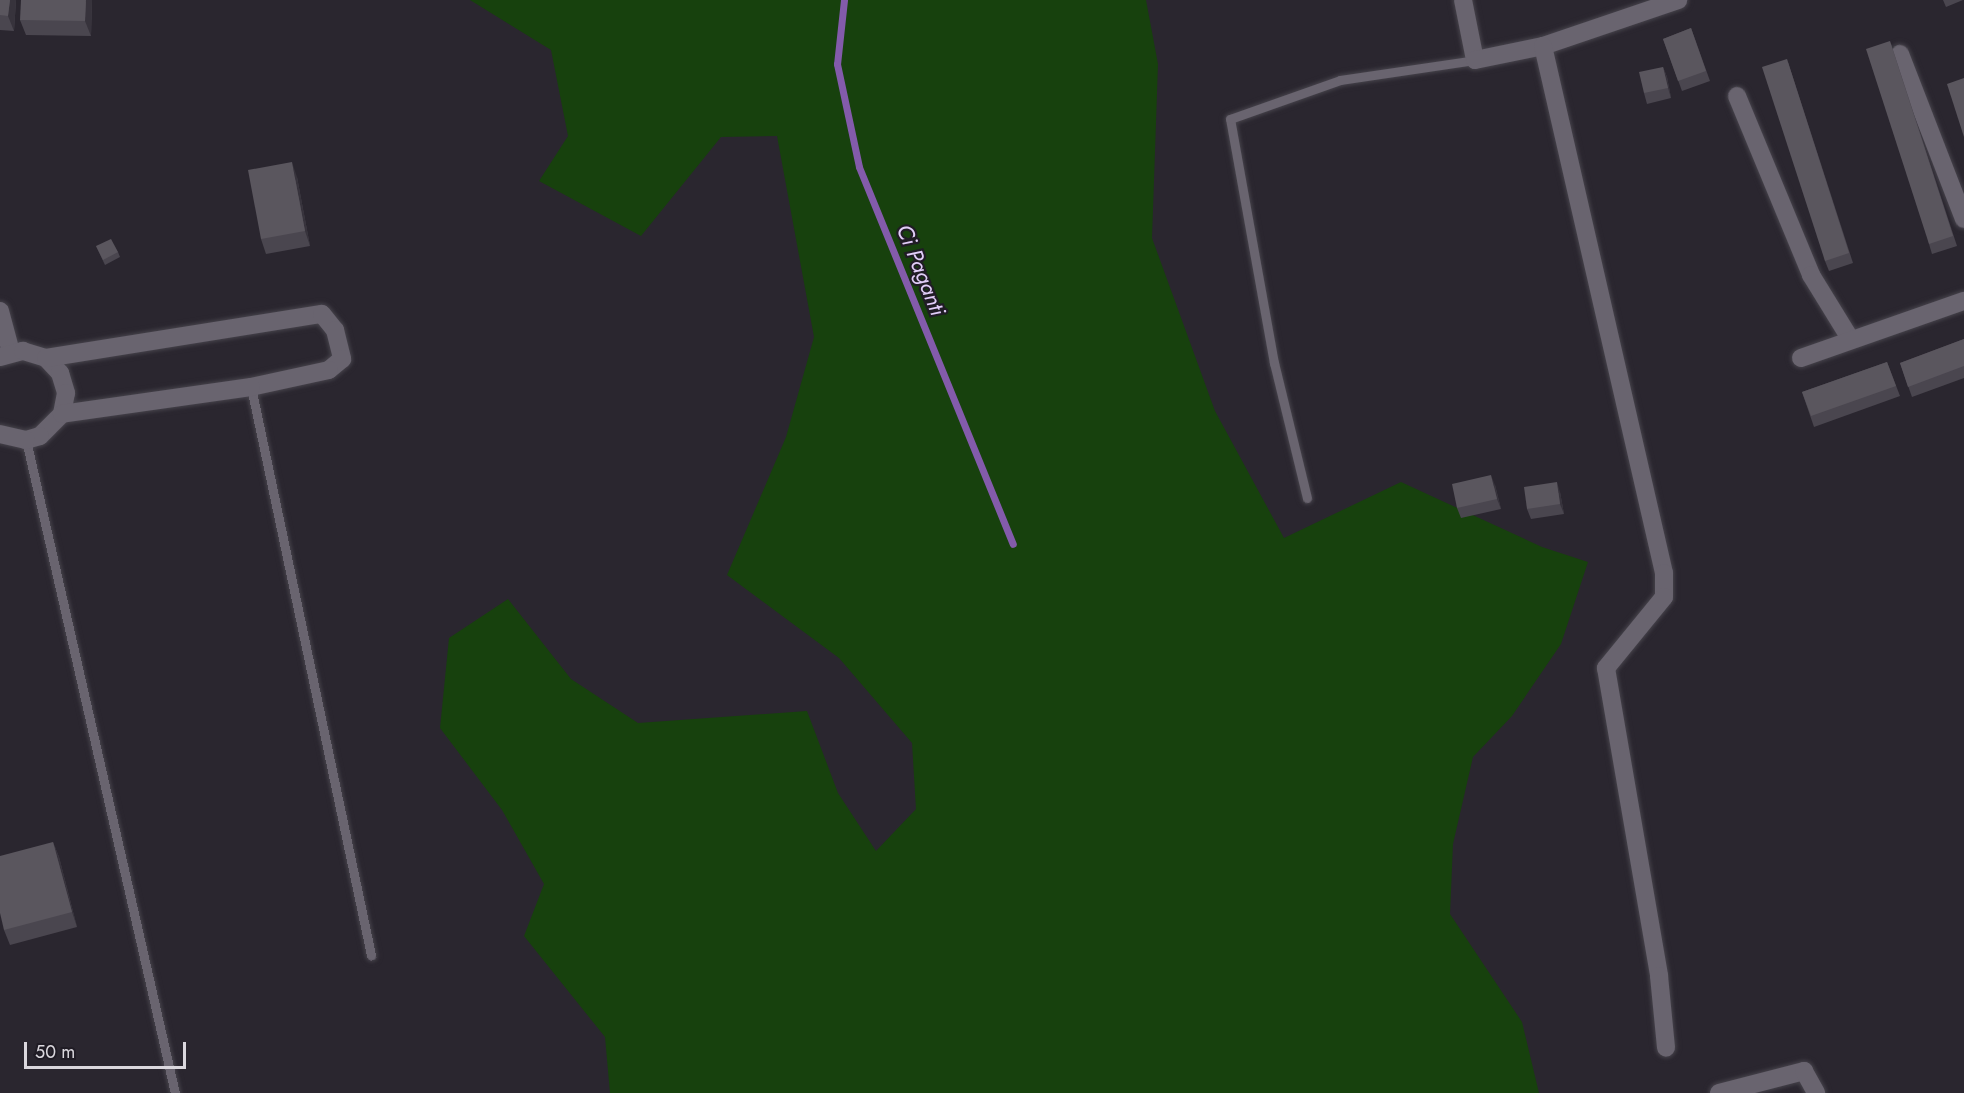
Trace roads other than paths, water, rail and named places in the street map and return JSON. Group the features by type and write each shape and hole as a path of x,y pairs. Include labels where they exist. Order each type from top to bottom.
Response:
{"street":[{"path":"1463,0 1475,60 1543,46 1678,0"},
{"path":"1543,46 1666,589 1606,668 1659,976 1666,1047"},
{"path":"1900,54 1964,219"},
{"path":"1737,96 1811,275 1851,340"},
{"path":"1801,358 1964,301"},
{"path":"0,311 5,354 46,358 310,315 328,318 338,340 339,365 251,387 62,414 40,436 26,440 0,434"},
{"path":"46,358 64,383 62,414"},
{"path":"1719,1093 1804,1071 1816,1093"}],"lane":[{"path":"1307,498 1272,353 1230,119 1340,80 1475,60"},
{"path":"251,387 371,955"},
{"path":"26,440 175,1093"}],"waterway":[{"name":"Ci Paganti","path":"844,0 837,64 859,167 1013,544"}]}
